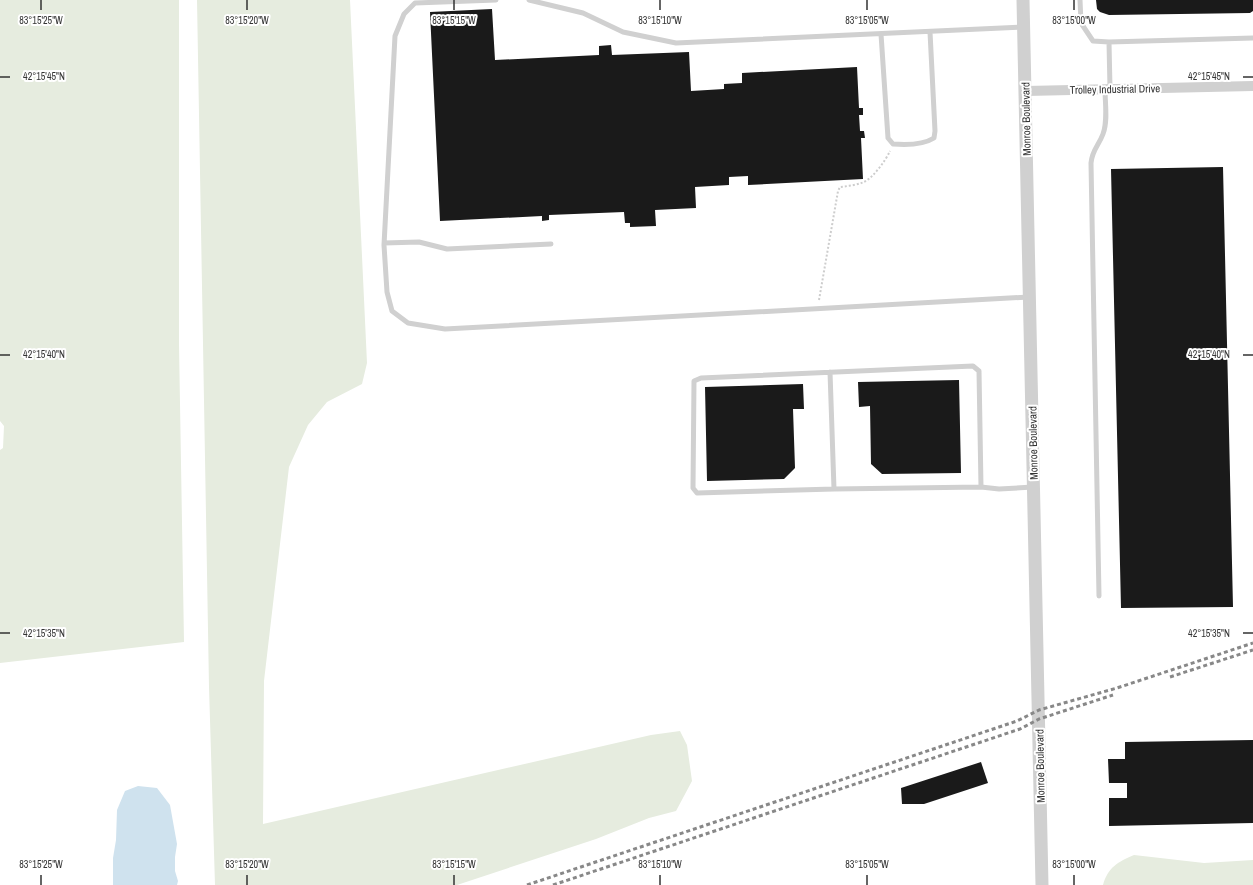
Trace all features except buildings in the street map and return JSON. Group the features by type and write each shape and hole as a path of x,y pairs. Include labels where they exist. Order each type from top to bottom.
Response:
{"street":[{"name":"Monroe Boulevard","path":"1023,0 1042,885"},
{"name":"Trolley Industrial Drive","path":"1026,91 1253,86"}],"lane":[{"path":"496,0 415,3 404,14 395,36 384,243 387,292 392,311 408,323 445,329 1029,298"},
{"path":"529,0 583,13 623,32 676,43 1024,27"},
{"path":"1080,0 1081,23 1093,41 1109,42 1253,38"},
{"path":"881,34 888,138 893,144 900,144 928,142 934,138 935,131 930,32"},
{"path":"1099,596 1090,163 1092,154 1103,134 1106,124 1109,42"},
{"path":"384,243 419,242 447,249 551,244"},
{"path":"981,487 979,371 973,366 701,378 694,381 693,488 697,493 834,488 999,488 1034,486"},
{"path":"830,372 834,488"}],"path":[{"path":"817,309 838,191 840,187 857,185 866,181 887,159 893,144"}],"shaded area":[{"path":"0,0 179,0 179,344 184,642 0,663 0,450 3,448 4,426 0,421"},
{"path":"197,0 350,0 367,363 362,384 327,402 308,425 289,467 264,681 263,824 651,735 680,731 687,745 692,781 676,811 649,818 596,839 457,885 215,885 209,687"},
{"path":"1134,855 1204,863 1253,860 1253,885 1103,885 1105,879 1114,866"}],"water":[{"path":"138,786 157,788 170,805 177,844 175,871 178,881 177,885 113,885 113,858 116,840 117,810 125,791"}],"railway":[{"path":"527,885 1017,721 1039,710 1117,688 1253,643"},
{"path":"1170,677 1253,650"},
{"path":"553,885 1020,729 1039,719 1113,695"}]}
